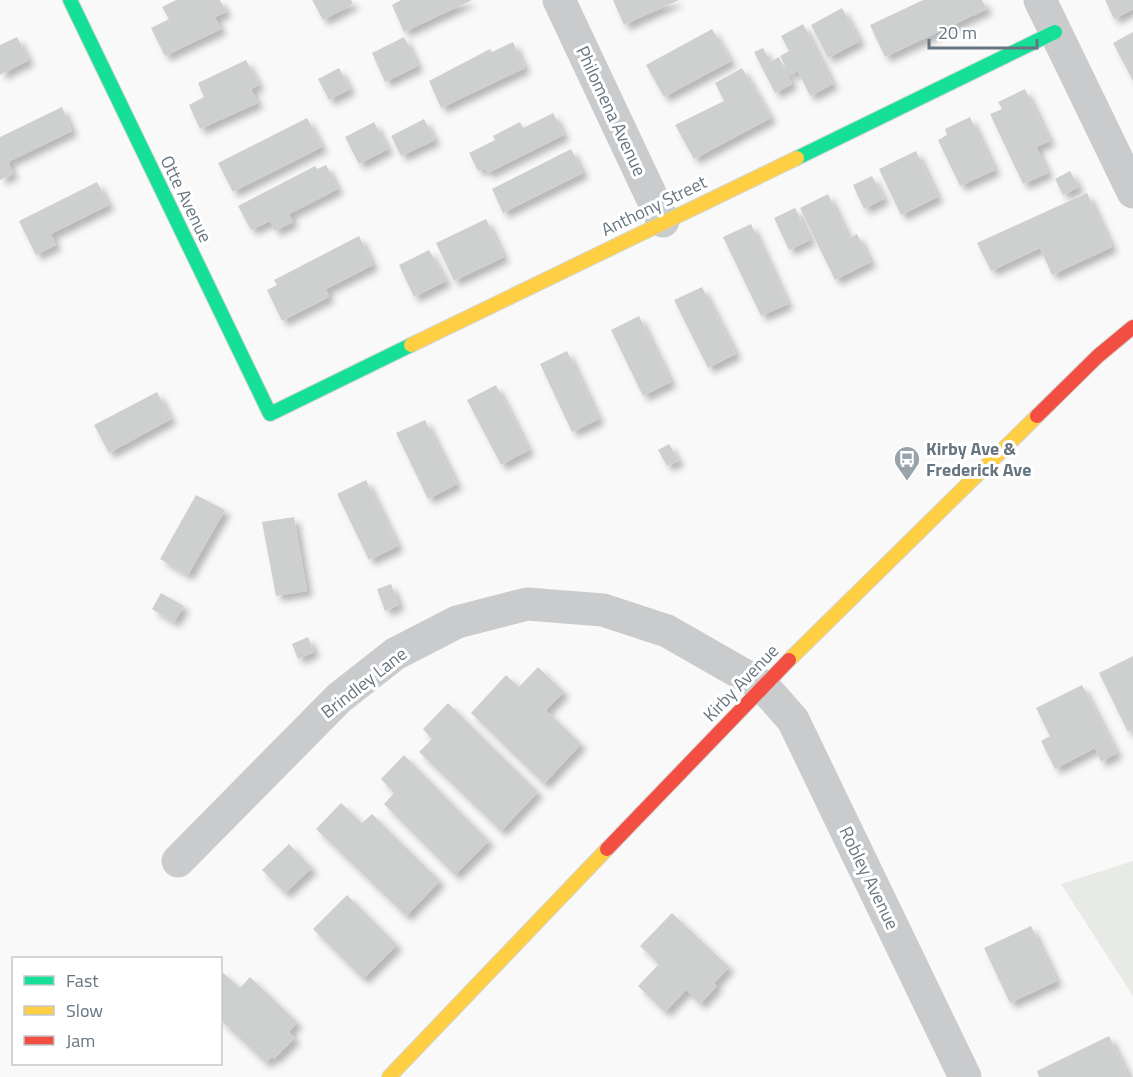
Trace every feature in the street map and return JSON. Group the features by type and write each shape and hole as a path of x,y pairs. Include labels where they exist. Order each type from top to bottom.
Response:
{"street":[{"name":"Otte Avenue","path":"70,0 270,414"},
{"name":"Philomena Avenue","path":"559,0 663,221"},
{"path":"1040,0 1133,192"},
{"name":"Anthony Street","path":"270,414 1055,32"},
{"name":"Kirby Avenue","path":"389,1077 763,686 1098,356 1133,327"},
{"name":"Brindley Lane","path":"178,861 339,698 395,654 457,622 527,604 603,610 667,631 763,686"},
{"name":"Robley Avenue","path":"763,686 793,720 965,1077"}],"shaded area":[{"path":"1133,861 1133,996 1061,884"}],"building":[{"path":"176,0 220,0 226,12 215,17 221,29 165,56 151,28 169,19 162,7"},
{"path":"312,0 351,0 353,4 323,20"},
{"path":"401,0 472,0 404,32 392,5"},
{"path":"613,0 679,0 624,25"},
{"path":"923,0 982,0 987,9 885,57 870,25"},
{"path":"1105,0 1133,0 1133,9 1114,19"},
{"path":"842,8 860,41 828,58 811,25"},
{"path":"803,24 833,84 810,96 798,71 790,75 780,56 789,51 781,36"},
{"path":"712,29 731,61 664,97 646,65"},
{"path":"1133,32 1133,81 1113,43"},
{"path":"17,37 29,60 0,75 0,45"},
{"path":"404,37 418,66 385,82 372,53"},
{"path":"513,42 525,68 441,108 429,81 490,49 492,52"},
{"path":"763,48 770,62 779,57 792,84 775,93 754,52"},
{"path":"246,60 259,85 251,89 258,103 200,129 189,105 204,97 198,83"},
{"path":"339,68 350,89 329,100 318,79"},
{"path":"742,68 771,118 694,159 675,125 724,101 715,83"},
{"path":"1025,89 1050,141 1036,147 1048,173 1023,184 990,114 1002,109 998,102"},
{"path":"62,107 72,131 8,162 13,174 0,180 0,137"},
{"path":"553,113 564,135 488,173 485,168 478,171 469,153 495,140 493,136 520,122 523,128"},
{"path":"970,117 995,170 960,186 938,140 947,135 945,129"},
{"path":"307,118 322,147 233,192 218,163"},
{"path":"424,119 435,140 401,156 391,136"},
{"path":"374,122 388,149 359,164 345,137"},
{"path":"571,149 583,173 503,213 492,189"},
{"path":"916,151 938,197 901,215 879,169"},
{"path":"326,165 338,189 289,214 293,222 275,231 270,221 251,230 238,206 315,166 317,169"},
{"path":"1070,171 1079,187 1063,195 1055,179"},
{"path":"872,176 884,199 864,209 853,185"},
{"path":"97,182 109,205 51,234 56,245 36,255 19,221"},
{"path":"1087,193 1112,247 1052,275 1040,248 991,271 977,243"},
{"path":"828,194 849,238 857,234 871,262 835,280 800,208"},
{"path":"795,208 810,240 789,250 774,218"},
{"path":"486,219 504,257 454,281 436,243"},
{"path":"751,224 788,304 761,316 723,237"},
{"path":"359,236 373,265 326,289 329,297 282,321 267,290 277,285 274,280"},
{"path":"429,250 446,281 414,297 399,265"},
{"path":"702,287 736,354 708,368 674,300"},
{"path":"639,316 671,382 643,396 611,330"},
{"path":"567,351 599,419 572,432 540,364"},
{"path":"496,385 529,450 501,465 467,400"},
{"path":"157,392 171,419 109,453 94,425"},
{"path":"425,420 457,484 428,499 396,433"},
{"path":"669,444 679,461 667,466 658,450"},
{"path":"366,480 398,546 369,560 337,494"},
{"path":"196,495 225,510 188,575 160,559"},
{"path":"294,517 307,591 276,596 262,522"},
{"path":"391,584 399,605 385,611 377,589"},
{"path":"161,593 184,606 174,622 152,609"},
{"path":"308,637 314,652 298,659 292,644"},
{"path":"1133,656 1133,729 1128,732 1099,673"},
{"path":"538,667 564,692 546,710 581,744 544,784 471,713 506,675 519,687"},
{"path":"1082,685 1117,753 1101,762 1095,748 1055,769 1041,741 1050,736 1036,708"},
{"path":"448,703 538,792 501,831 419,752 432,739 423,729"},
{"path":"404,755 489,841 455,875 384,804 394,793 381,779"},
{"path":"341,803 362,823 372,814 440,881 406,916 316,829"},
{"path":"289,844 312,868 285,893 262,870"},
{"path":"347,895 397,945 363,979 313,929"},
{"path":"672,913 729,967 714,983 717,986 700,1004 686,990 665,1012 638,986 659,964 640,946"},
{"path":"1031,926 1057,981 1010,1003 984,948"},
{"path":"222,972 240,988 250,977 297,1022 289,1032 295,1038 274,1059 272,1056 266,1063 222,1022"},
{"path":"1109,1036 1129,1077 1039,1077 1037,1071"}],"traffic: fast":[{"path":"70,0 270,414 411,345"},
{"path":"797,158 1055,32"}],"traffic: slow":[{"path":"411,345 797,158"},
{"path":"789,660 1037,416"},
{"path":"389,1077 607,849"}],"traffic: jam":[{"path":"1037,416 1098,356 1133,327"},
{"path":"607,849 789,660"}],"place":[{"name":"Kirby Ave & Frederick Ave","path":"907,482"}]}
